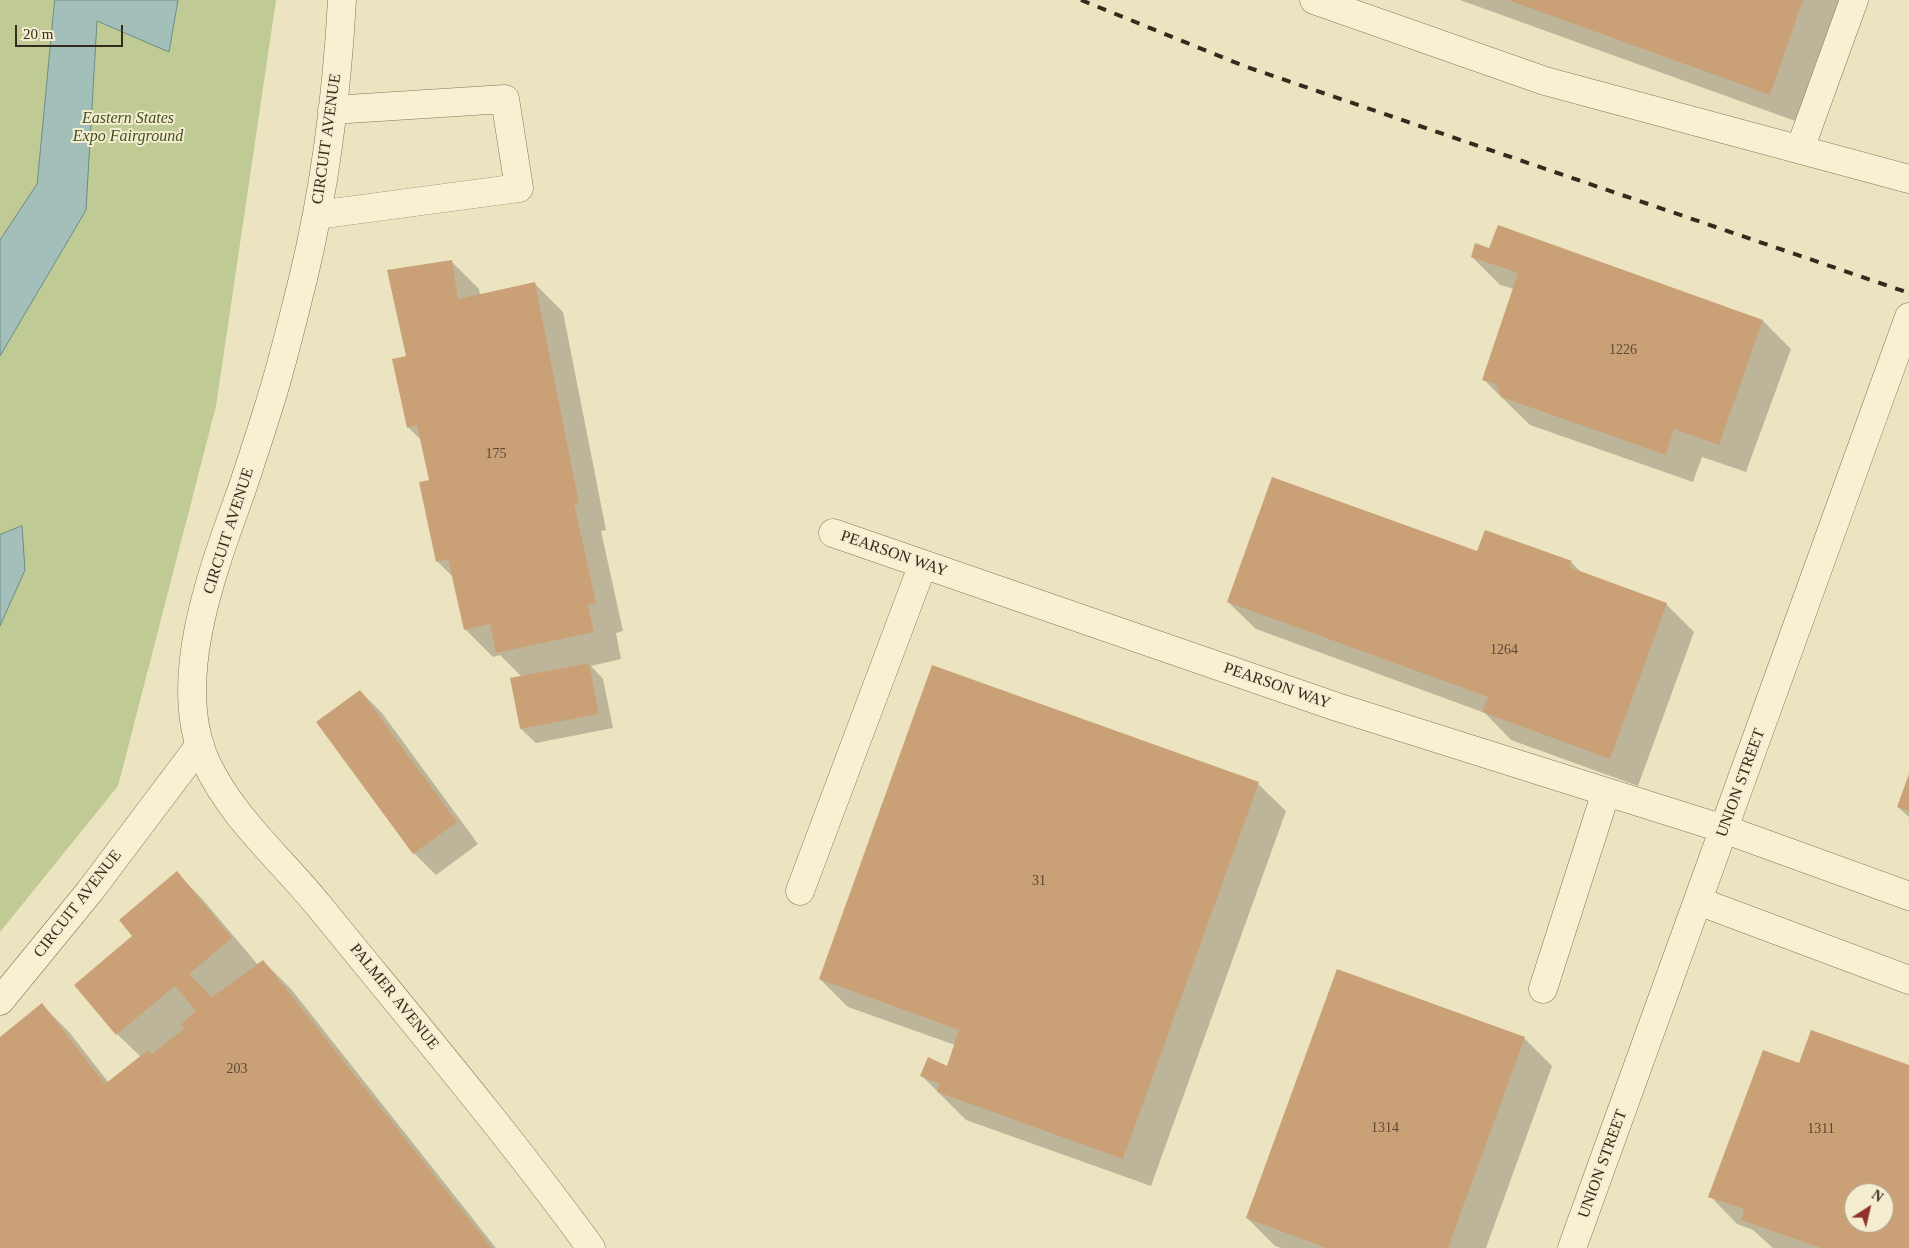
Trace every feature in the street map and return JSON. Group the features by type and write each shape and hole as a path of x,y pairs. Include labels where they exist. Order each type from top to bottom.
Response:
{"street":[{"name":"CIRCUIT AVENUE","path":"0,1001 90,891 200,745 192,710 193,678 212,571 273,394 304,275 317,215 332,110 342,0"},
{"path":"1314,0 1545,81 1909,179"},
{"path":"1800,150 1854,0"},
{"path":"317,215 519,188 505,99 332,110"},
{"name":"UNION STREET","path":"1572,1248 1724,830 1900,370 1909,317"},
{"name":"PEARSON WAY","path":"833,533 1337,707 1724,830 1909,896"},
{"path":"800,891 923,564"},
{"name":"PALMER AVENUE","path":"200,745 206,763 235,811 313,898 489,1114 592,1248"},
{"path":"1543,989 1606,792"},
{"path":"1698,901 1909,980"}],"green space":[{"name":"Eastern States Expo Fairground","path":"0,0 276,0 216,406 118,786 0,932"}],"water":[{"path":"55,0 178,0 169,52 97,21 86,210 0,356 0,240 37,184"},
{"path":"22,526 25,570 0,626 0,535"}],"building":[{"path":"1508,0 1803,0 1770,95"},
{"path":"1498,225 1763,320 1719,445 1674,429 1666,455 1501,397 1496,384 1482,380 1518,273 1471,257 1475,243 1489,248"},
{"path":"452,260 458,299 535,282 579,503 574,503 596,603 588,605 594,632 496,653 490,624 464,630 448,559 436,562 419,482 429,480 417,425 407,428 392,359 406,356 387,270"},
{"path":"1272,477 1477,551 1485,530 1572,561 1569,567 1667,603 1610,759 1482,712 1488,697 1227,602"},
{"path":"589,663 599,714 520,729 510,678"},
{"path":"932,665 1259,782 1123,1159 937,1092 940,1084 920,1076 928,1057 947,1066 959,1030 819,979"},
{"path":"360,690 457,822 413,854 316,722"},
{"path":"1909,774 1909,811 1897,807"},
{"path":"177,871 232,938 189,974 212,997 263,960 492,1248 0,1248 0,1037 42,1003 105,1084 148,1050 152,1054 184,1029 180,1025 196,1011 175,986 116,1035 74,985 132,936 119,920"},
{"path":"1337,969 1525,1037 1448,1248 1326,1248 1246,1218"},
{"path":"1811,1030 1909,1065 1909,1248 1821,1248 1741,1220 1744,1209 1708,1197 1763,1050 1799,1063"}],"railway":[{"path":"1081,0 1244,66 1909,293"}]}
